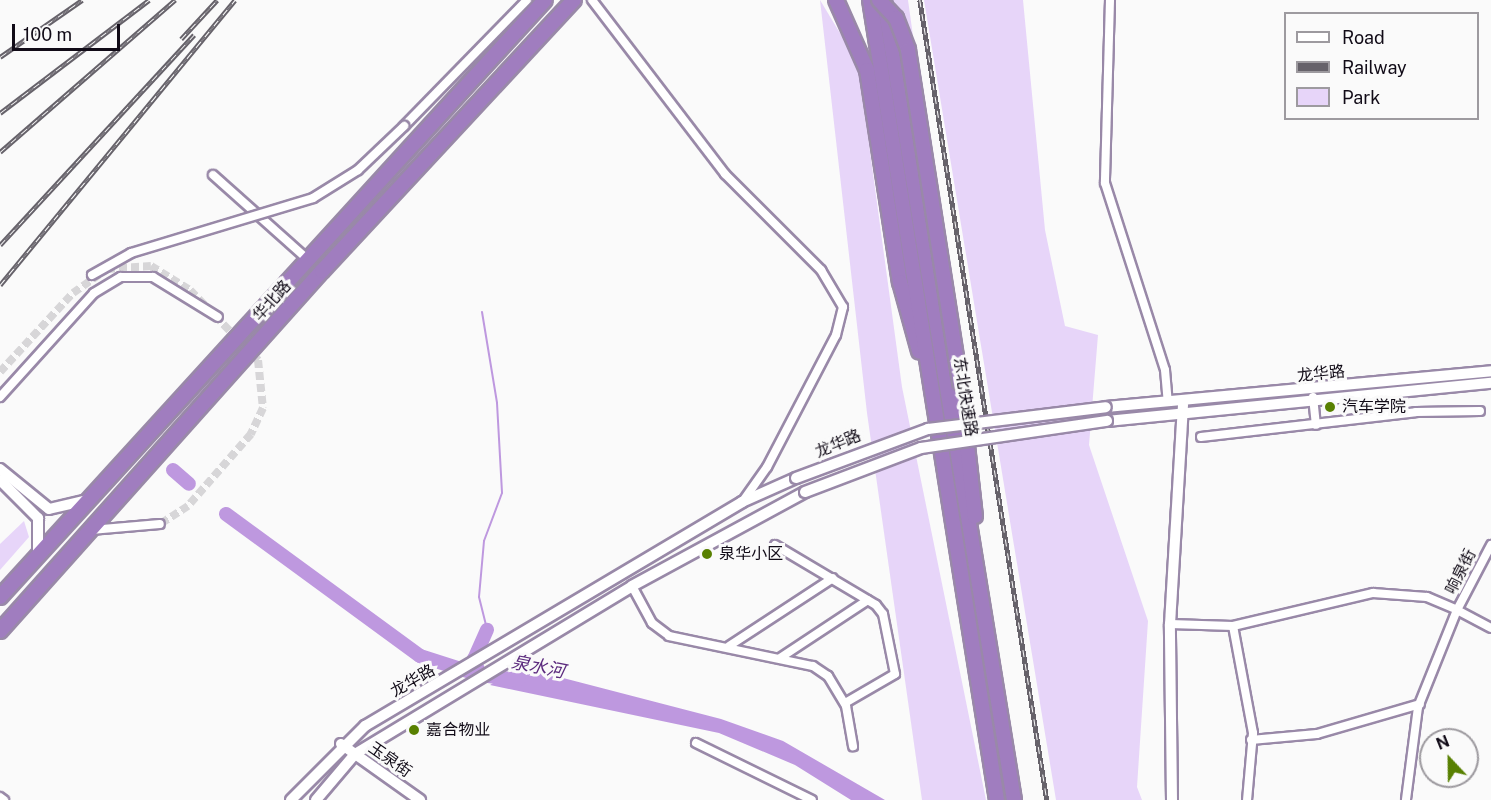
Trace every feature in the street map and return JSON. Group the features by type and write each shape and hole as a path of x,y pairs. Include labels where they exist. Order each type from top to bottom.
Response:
{"highway":[{"name":"华北路","path":"0,597 305,257 545,0"},
{"name":"华北路","path":"0,631 89,530 574,0"},
{"path":"836,0 858,39 873,102 900,282 933,397"},
{"name":"东北快速路","path":"870,0 997,800"},
{"path":"881,0 896,18 908,50 973,475 975,566"},
{"name":"东北快速路","path":"881,0 1014,800"}],"street":[{"path":"92,276 131,253 314,198 358,170 527,0"},
{"path":"592,0 725,174 821,270 843,307 836,335 767,467 742,502"},
{"path":"1110,0 1104,183 1165,370 1168,402"},
{"path":"213,175 305,257"},
{"path":"0,397 94,293 121,277 153,277 218,317"},
{"name":"龙华路","path":"291,800 341,744 742,502 796,478 928,429 1106,407 1168,402 1183,404 1491,371"},
{"name":"龙华路","path":"315,800 355,754 632,586 805,492 921,448 1107,421 1181,416 1491,382"},
{"path":"1313,390 1312,402 1316,425"},
{"path":"1172,800 1170,624 1183,404"},
{"path":"1201,437 1416,412 1480,411"},
{"path":"0,469 49,509 85,501"},
{"path":"0,480 38,518 38,554"},
{"path":"89,530 160,524"},
{"path":"775,545 868,600 883,614 895,674 845,703"},
{"name":"响泉街","path":"1491,545 1457,610 1491,628"},
{"path":"729,646 833,578"},
{"path":"632,586 652,623 669,636 729,646 813,666 828,676 845,703 853,746"},
{"path":"1170,624 1233,626 1373,593 1426,597 1457,610 1420,704 1407,762 1406,800"},
{"path":"780,658 868,600"},
{"path":"1233,626 1251,740 1247,800"},
{"path":"1251,740 1317,734 1420,704"},
{"path":"696,743 812,800"},
{"name":"玉泉街","path":"341,744 420,800"},
{"path":"0,797 4,800"}],"green space":[{"path":"820,0 858,63 902,387 986,800 922,800 867,413"},
{"path":"893,0 908,0 913,36"},
{"path":"924,0 1023,0 1045,230 1065,326 1098,335 1089,445 1148,621 1137,787 1142,800 1056,800"},
{"path":"24,521 29,537 0,570 0,544"}],"shaded area":[{"name":"泉水河","path":"530,660 540,672 721,719 783,741 885,800 851,800 795,765 719,733 490,685"}],"waterway":[{"path":"482,312 497,403 502,493 484,541 479,597 487,630"},
{"name":"泉水河","path":"173,470 189,484"},
{"name":"泉水河","path":"226,514 420,656 480,675 519,680"},
{"path":"478,670 474,659 487,630"}],"tunnel":[{"path":"0,372 73,293 107,269 151,266 190,290 258,360 263,408 251,434 188,506 160,524"}],"railway":[{"path":"0,57 82,0"},
{"path":"0,113 149,0"},
{"path":"0,152 175,0"},
{"path":"181,39 217,0"},
{"path":"0,285 235,0"},
{"path":"920,0 1047,800"},
{"path":"0,245 194,35"}],"place":[{"name":"汽车学院","path":"1330,407"},
{"name":"泉华小区","path":"707,554"},
{"name":"嘉合物业","path":"414,730"}]}
